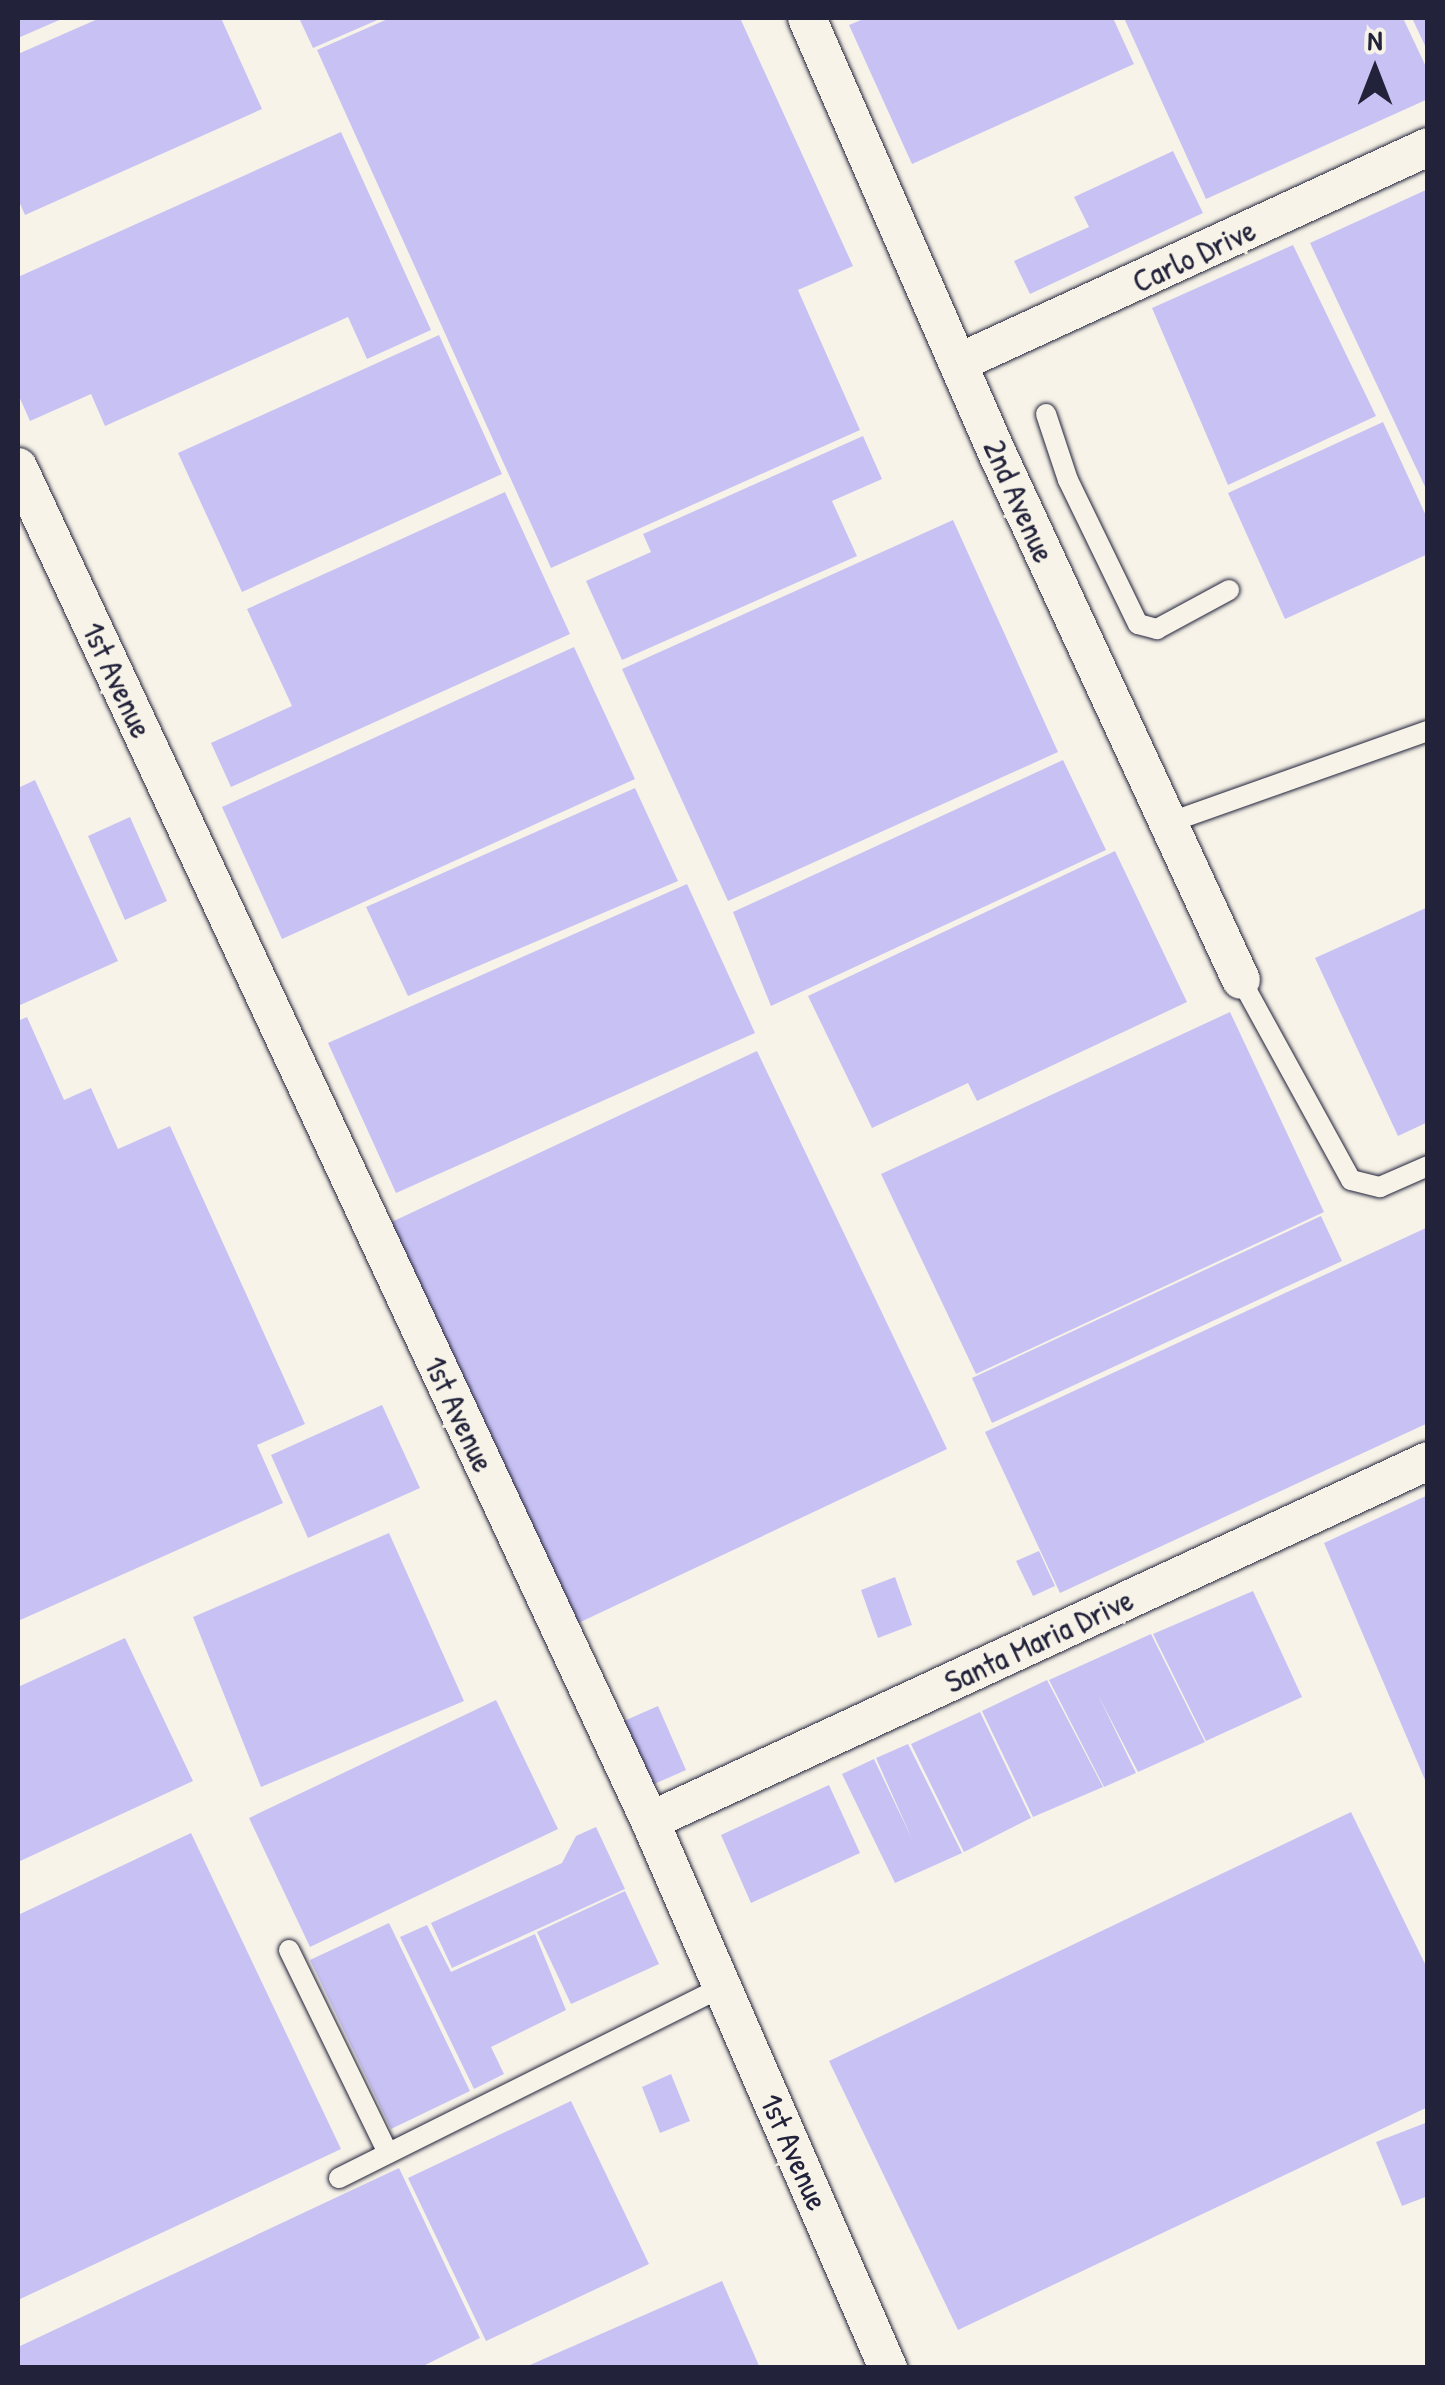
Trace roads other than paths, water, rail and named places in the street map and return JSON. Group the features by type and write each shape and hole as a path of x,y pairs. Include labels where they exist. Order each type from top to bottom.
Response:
{"street":[{"name":"2nd Avenue","path":"807,18 1165,824 1241,980"},
{"name":"Carlo Drive","path":"958,363 1428,147"},
{"name":"1st Avenue","path":"18,467 650,1821 888,2368"},
{"name":"Santa Maria Drive","path":"650,1821 1428,1461"}],"lane":[{"path":"1046,414 1068,480 1138,624 1157,630 1229,590"},
{"path":"1165,824 1428,731"},
{"path":"1241,980 1350,1180 1380,1187 1428,1166"},
{"path":"289,1950 388,2154"},
{"path":"339,2178 722,1987"}]}
